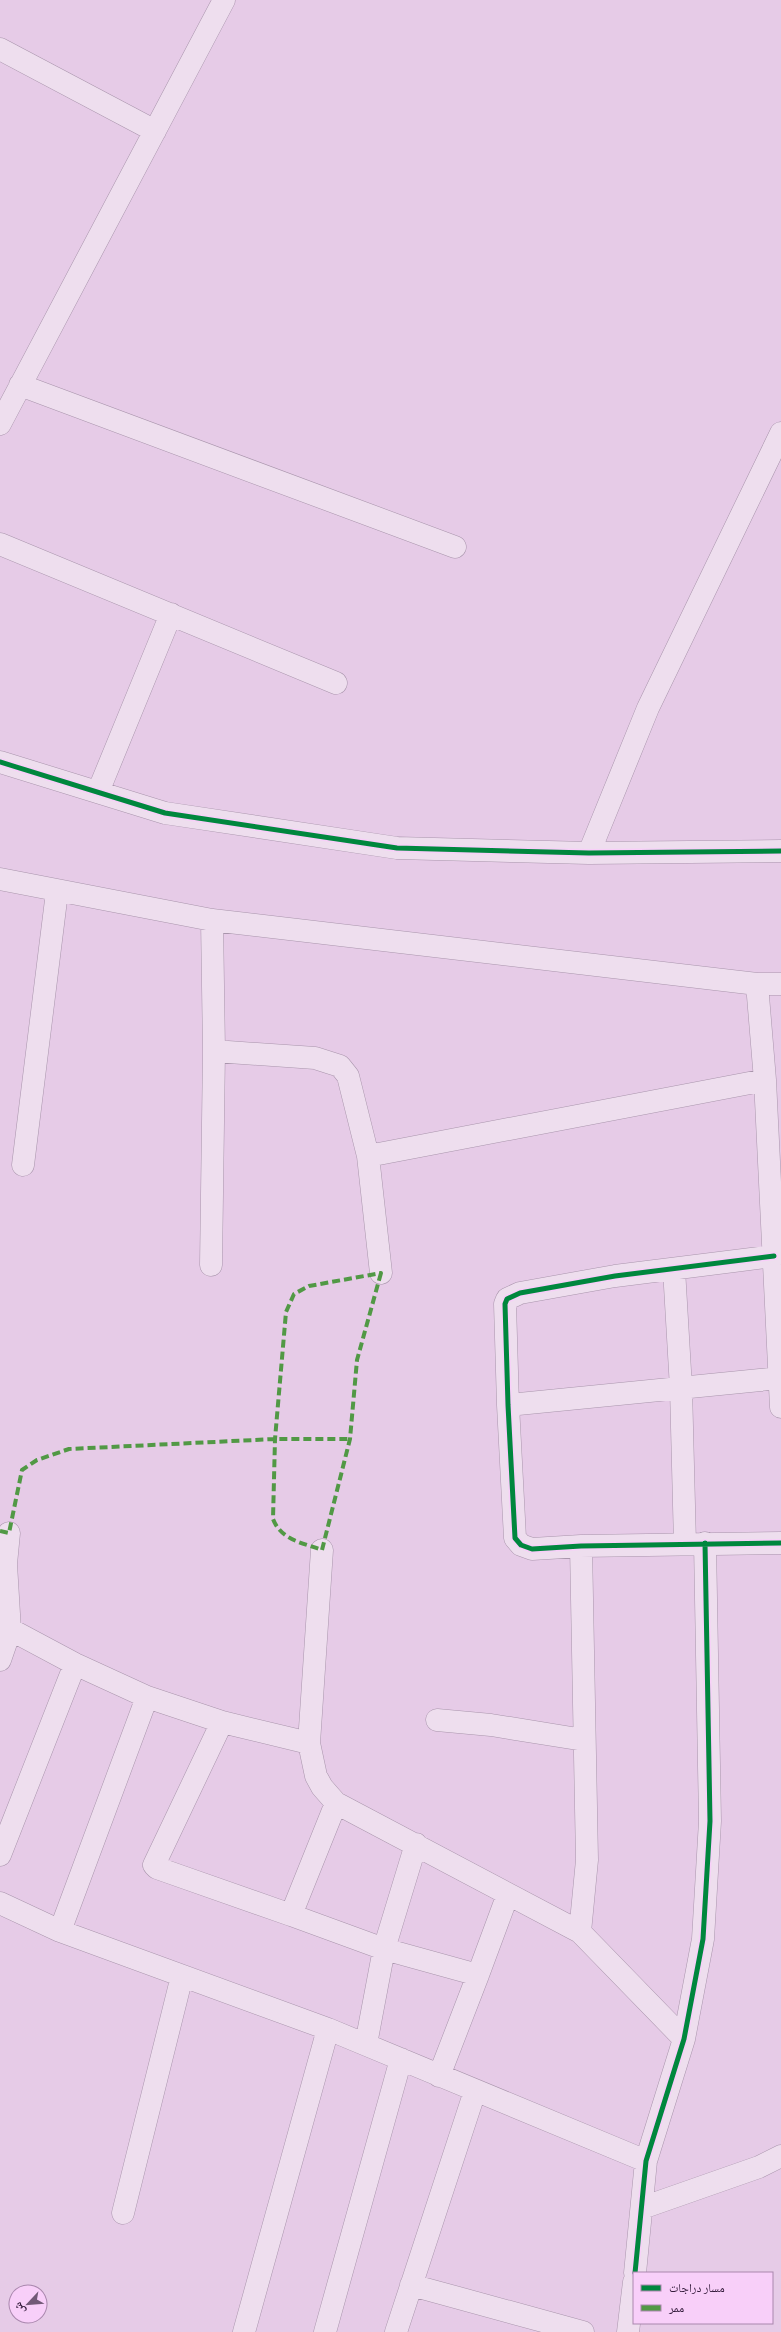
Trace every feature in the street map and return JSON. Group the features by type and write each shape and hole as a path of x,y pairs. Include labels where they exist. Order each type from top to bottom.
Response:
{"street":[{"path":"0,424 224,0"},
{"path":"0,48 155,131"},
{"path":"20,385 455,547"},
{"path":"589,852 648,708 781,433"},
{"path":"0,544 336,683"},
{"path":"98,792 172,614"},
{"path":"0,762 165,813 397,848 589,852 781,851"},
{"path":"0,879 57,892 212,920 757,984 781,984"},
{"path":"23,1165 57,892"},
{"path":"211,1265 214,1050 212,920"},
{"path":"757,984 765,1080 781,1406"},
{"path":"214,1050 315,1058 340,1066 348,1076 368,1156 381,1273"},
{"path":"368,1156 765,1080"},
{"path":"774,1256 674,1269 520,1293 507,1299 505,1304 508,1405 515,1538 521,1545 532,1549 581,1546 781,1542"},
{"path":"635,2272 646,2161 684,2039 702,1939 710,1821 695,1543 681,1388 674,1269"},
{"path":"508,1405 780,1378"},
{"path":"0,1660 5,1628 8,1533"},
{"path":"580,1932 587,1860 581,1546"},
{"path":"322,1550 309,1742 316,1776 322,1787 336,1803 580,1932 684,2039"},
{"path":"5,1628 75,1664 147,1697 222,1722 309,1742"},
{"path":"0,1855 75,1664"},
{"path":"60,1931 147,1697"},
{"path":"437,1720 491,1725 584,1740"},
{"path":"222,1722 154,1865 157,1868 384,1949 478,1976"},
{"path":"291,1915 336,1803"},
{"path":"366,2044 384,1949 416,1844"},
{"path":"440,2076 508,1894"},
{"path":"0,1904 60,1931 366,2044 474,2091 646,2161"},
{"path":"123,2213 182,1976"},
{"path":"244,2332 328,2029"},
{"path":"325,2332 401,2059"},
{"path":"396,2332 474,2091"},
{"path":"642,2208 759,2167 781,2156"},
{"path":"411,2285 584,2332"},
{"path":"628,2332 633,2290"}],"marked path":[{"path":"381,1273 357,1360 350,1439 322,1550 293,1540 281,1532 273,1519 275,1439 286,1312 294,1294 309,1286 381,1273"},
{"path":"0,1531 9,1533 22,1470 37,1460 69,1449 275,1439 350,1439"}],"cycle path":[{"path":"0,762 165,813 397,848 589,853 781,851"},
{"path":"774,1256 615,1276 520,1293 507,1299 505,1304 508,1405 515,1538 521,1545 532,1549 581,1546 781,1543"},
{"path":"635,2272 646,2161 684,2039 703,1939 710,1821 705,1543"}]}
